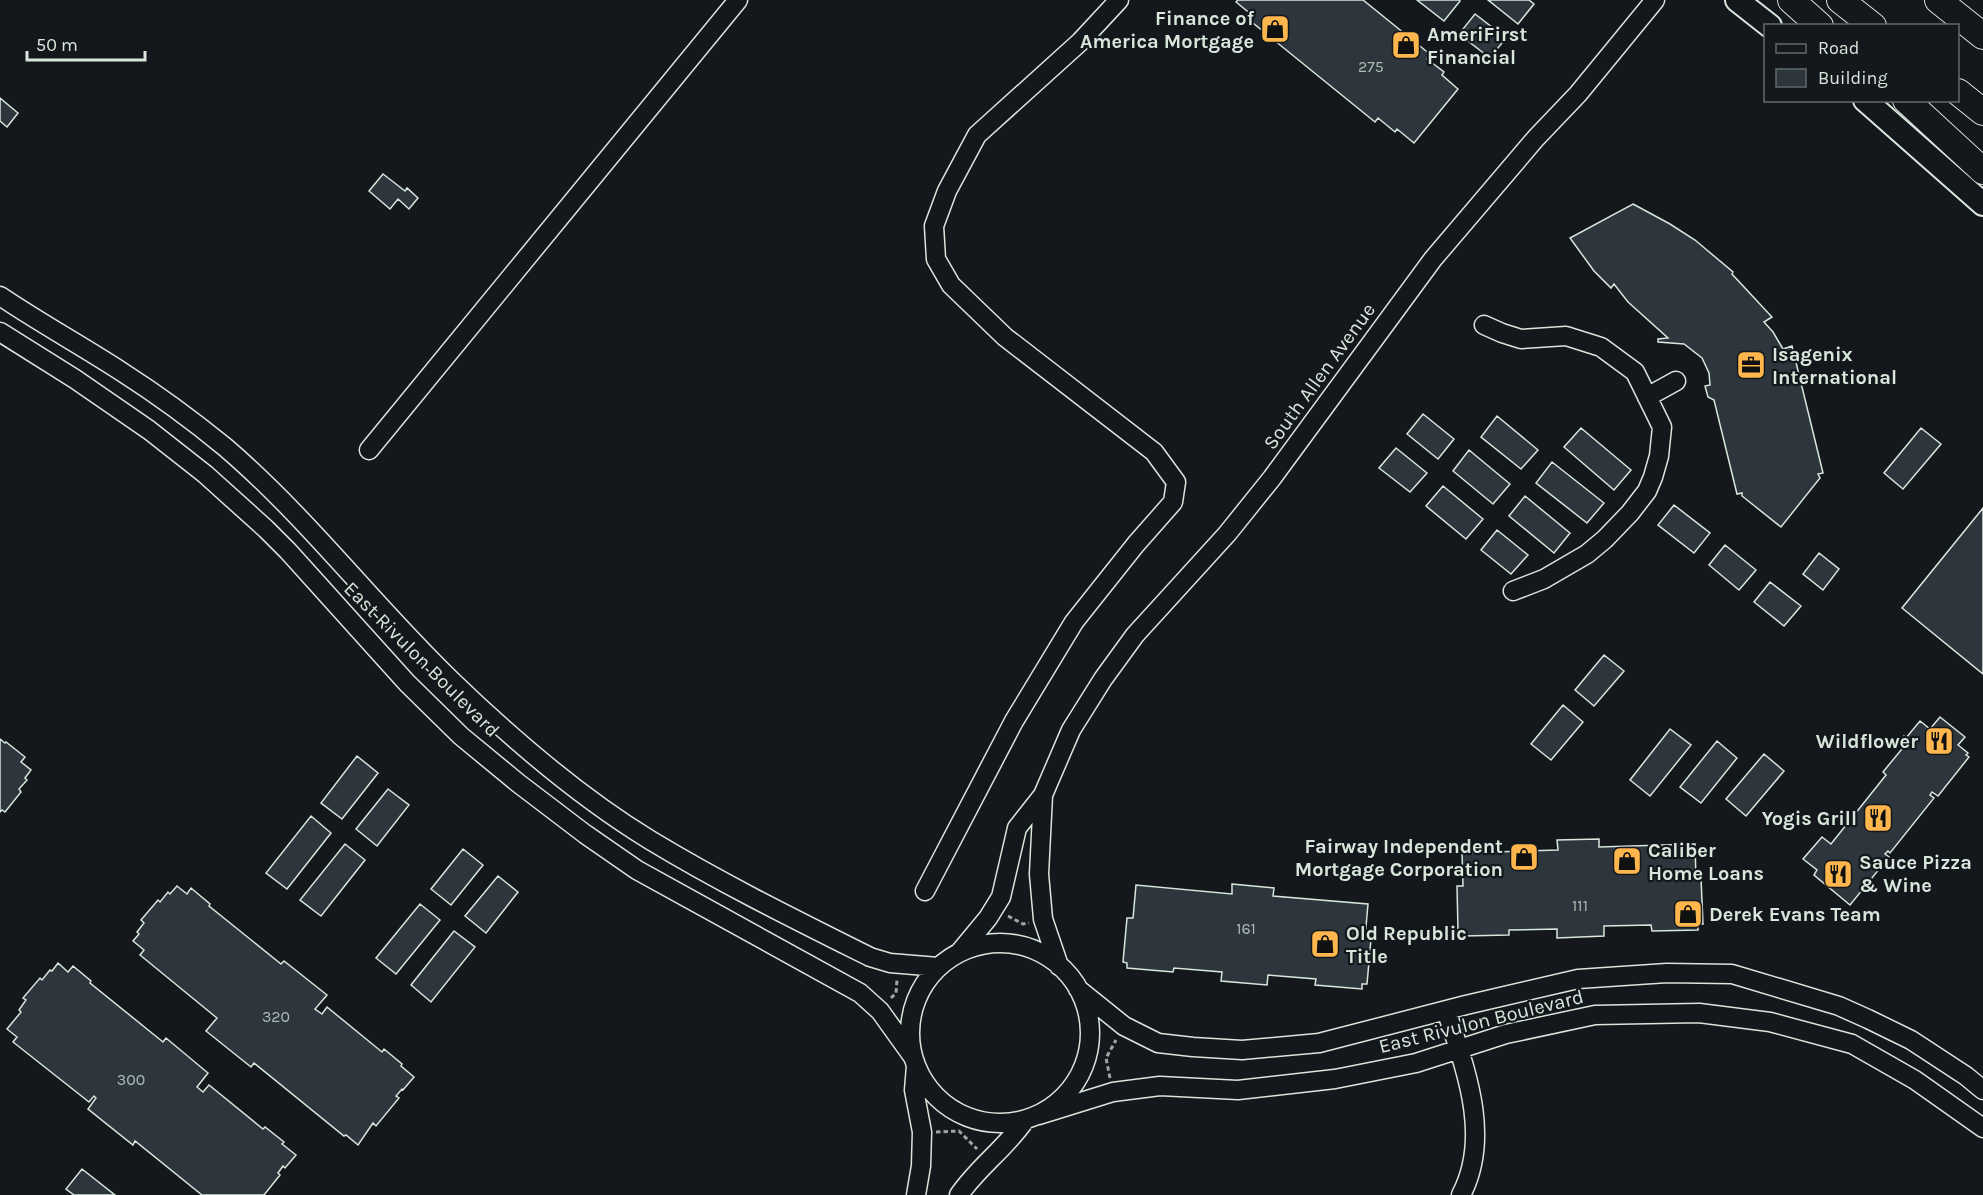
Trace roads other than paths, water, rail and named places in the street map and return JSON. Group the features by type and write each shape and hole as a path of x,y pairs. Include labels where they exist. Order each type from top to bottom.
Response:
{"highway":[{"path":"1791,0 1818,24"},
{"path":"1840,0 1870,24"},
{"path":"1938,0 1983,36"},
{"path":"1959,93 1983,112"},
{"path":"1908,102 1983,171"}],"main road":[{"path":"1737,0 1767,24"},
{"path":"1866,102 1983,204"}],"street":[{"path":"369,450 738,0"},
{"path":"925,891 1014,721 1074,622 1136,544 1173,502 1176,482 1154,452 1005,338 951,285 936,259 934,226 947,191 977,135 1080,42 1119,0"},
{"name":"South Allen Avenue","path":"959,953 988,918 1000,897 1017,828 1043,795 1071,730 1103,679 1135,635 1227,534 1272,478 1433,259 1529,146 1573,99 1655,0"},
{"name":"East Rivulon Boulevard","path":"0,296 31,318 122,372 181,411 227,449 273,492 419,648 485,712 541,761 628,826 712,876 870,957 890,963 938,967"},
{"path":"1484,325 1521,339 1566,336 1601,347 1635,372 1662,427 1659,456 1653,477 1647,490 1630,513 1587,554 1544,579 1513,591"},
{"name":"East Rivulon Boulevard","path":"0,332 75,379 149,430 205,474 288,551 407,683 461,736 518,783 637,870 860,993 880,1011 914,1062"},
{"path":"1647,397 1676,381"},
{"path":"288,551 310,531"},
{"name":"South Allen Avenue","path":"1043,795 1039,874 1043,920 1059,966"},
{"path":"610,851 628,826"},
{"path":"916,1195 921,1166 922,1132 914,1090 914,1062 909,1034 913,1009 923,986 938,967 959,953 984,945 1011,944 1037,952 1059,966 1078,989 1088,1017 1089,1046 1081,1074 1064,1098 1032,1117 969,1181 959,1195"},
{"name":"East Rivulon Boulevard","path":"1078,989 1124,1026 1158,1043 1242,1050 1319,1043 1578,979 1667,973 1732,974 1839,1006 1868,1019 1911,1040 1983,1090"},
{"path":"1446,1010 1467,1078 1476,1133 1470,1171 1461,1195"},
{"name":"East Rivulon Boulevard","path":"1032,1117 1113,1092 1160,1086 1238,1090 1335,1079 1416,1063 1506,1034 1595,1015 1699,1013 1770,1022 1852,1044 1916,1080 1983,1128"},
{"path":"914,1062 925,1084 945,1105 970,1118 997,1124 1032,1117"}],"place":[{"name":"Finance of America Mortgage","path":"1275,29"},
{"name":"AmeriFirst Financial","path":"1406,45"},
{"name":"Isagenix International","path":"1751,365"},
{"name":"Wildflower","path":"1939,741"},
{"name":"Yogis Grill","path":"1878,818"},
{"name":"Fairway Independent Mortgage Corporation","path":"1524,857"},
{"name":"Caliber Home Loans","path":"1627,861"},
{"name":"Sauce Pizza & Wine","path":"1838,874"},
{"name":"Derek Evans Team","path":"1688,914"},
{"name":"Old Republic Title","path":"1325,944"}]}
